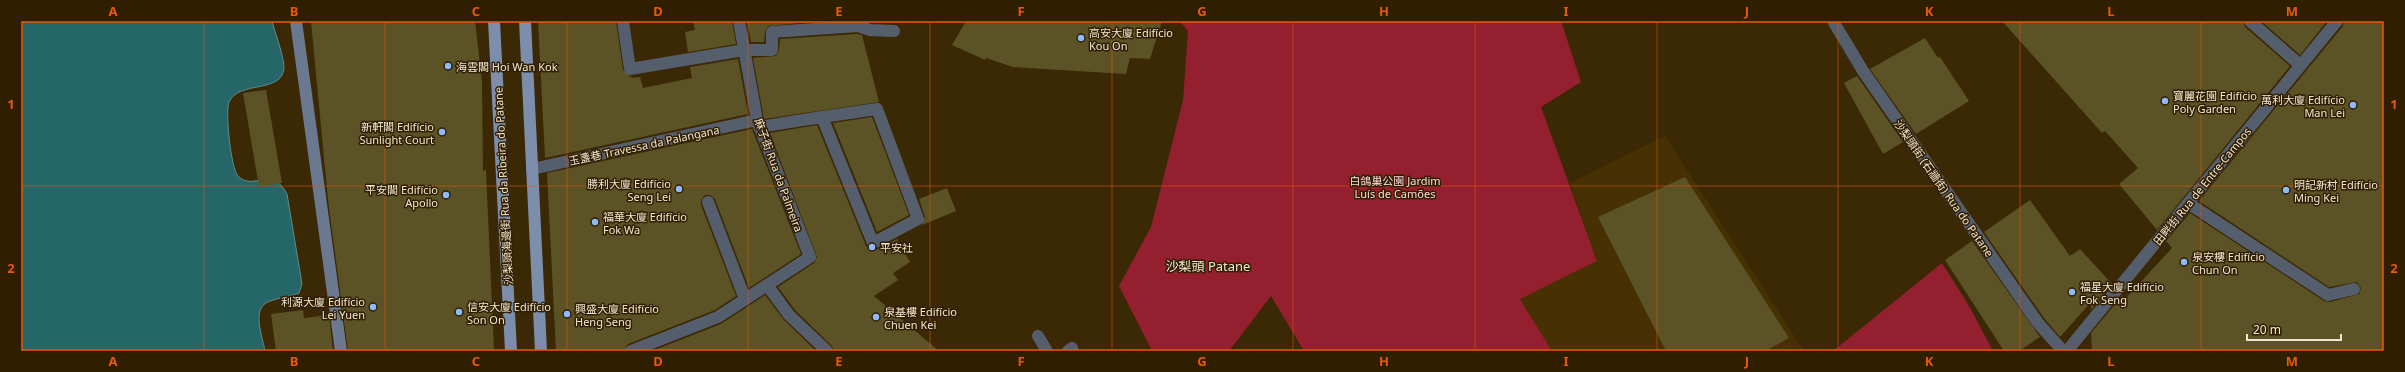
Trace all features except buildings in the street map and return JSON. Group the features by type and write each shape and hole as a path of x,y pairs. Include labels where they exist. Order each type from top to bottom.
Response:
{"main road":[{"name":"沙梨頭海邊街 Rua da Ribeira do Patane","path":"494,21 511,351"},
{"path":"525,21 541,351"}],"street":[{"path":"296,21 341,351"},
{"path":"624,21 630,69 744,50 772,50 772,32 858,26 870,30 894,30"},
{"name":"麻子街 Rua da Palmeira","path":"739,21 758,123 810,257 767,285"},
{"name":"沙梨頭街 (石牆街) Rua do Patane","path":"1833,21 1863,71 2038,323 2063,351"},
{"path":"2250,21 2300,65"},
{"name":"田畔街 Rua de Entre-Campos","path":"2067,351 2337,21"},
{"name":"玉盞巷 Travessa da Palangana","path":"532,169 758,123 822,117 878,109 918,219 873,243 822,117"},
{"path":"708,202 745,300"},
{"path":"2188,203 2328,295 2354,289"},
{"path":"630,351 718,317 767,285 789,315 827,351"},
{"path":"1038,336 1047,351"},
{"path":"1068,351 1072,348 1073,351"}],"shaded area":[{"path":"1665,136 1804,351 1552,351 1520,299 1597,261 1570,183"}],"green space":[{"name":"白鴿巢公園 Jardim Luís de Camões","path":"1179,21 1561,21 1581,82 1541,107 1597,261 1520,299 1552,351 1304,351 1271,296 1229,351 1152,351 1119,286 1151,227 1183,100 1188,31"},
{"path":"1942,263 1968,304 1993,351 1833,351"}],"water":[{"path":"21,21 272,21 284,63 281,76 276,81 250,88 234,95 229,102 228,108 229,140 235,171 238,176 244,180 250,181 269,179 275,181 281,185 287,194 302,284 299,293 270,301 262,307 259,319 265,351 21,351"}],"place":[{"name":"高安大廈 Edifício Kou On","path":"1081,38"},
{"name":"海雲閣 Hoi Wan Kok","path":"448,66"},
{"name":"寶麗花園 Edifício Poly Garden","path":"2165,101"},
{"name":"萬利大廈 Edifício Man Lei","path":"2353,105"},
{"name":"新軒閣 Edifício Sunlight Court","path":"442,132"},
{"name":"勝利大廈 Edifício Seng Lei","path":"679,189"},
{"name":"明記新村 Edifício Ming Kei","path":"2286,190"},
{"name":"平安閣 Edifício Apollo","path":"446,195"},
{"name":"福華大廈 Edifício Fok Wa","path":"595,222"},
{"name":"平安社","path":"872,247"},
{"name":"泉安樓 Edifício Chun On","path":"2184,262"},
{"name":"福星大廈 Edifício Fok Seng","path":"2072,292"},
{"name":"利源大廈 Edifício Lei Yuen","path":"373,307"},
{"name":"信安大廈 Edifício Son On","path":"459,312"},
{"name":"興盛大廈 Edifício Heng Seng","path":"567,314"},
{"name":"泉基樓 Edifício Chuen Kei","path":"876,317"}],"district":[{"name":"沙梨頭 Patane","path":"1208,266"}]}
